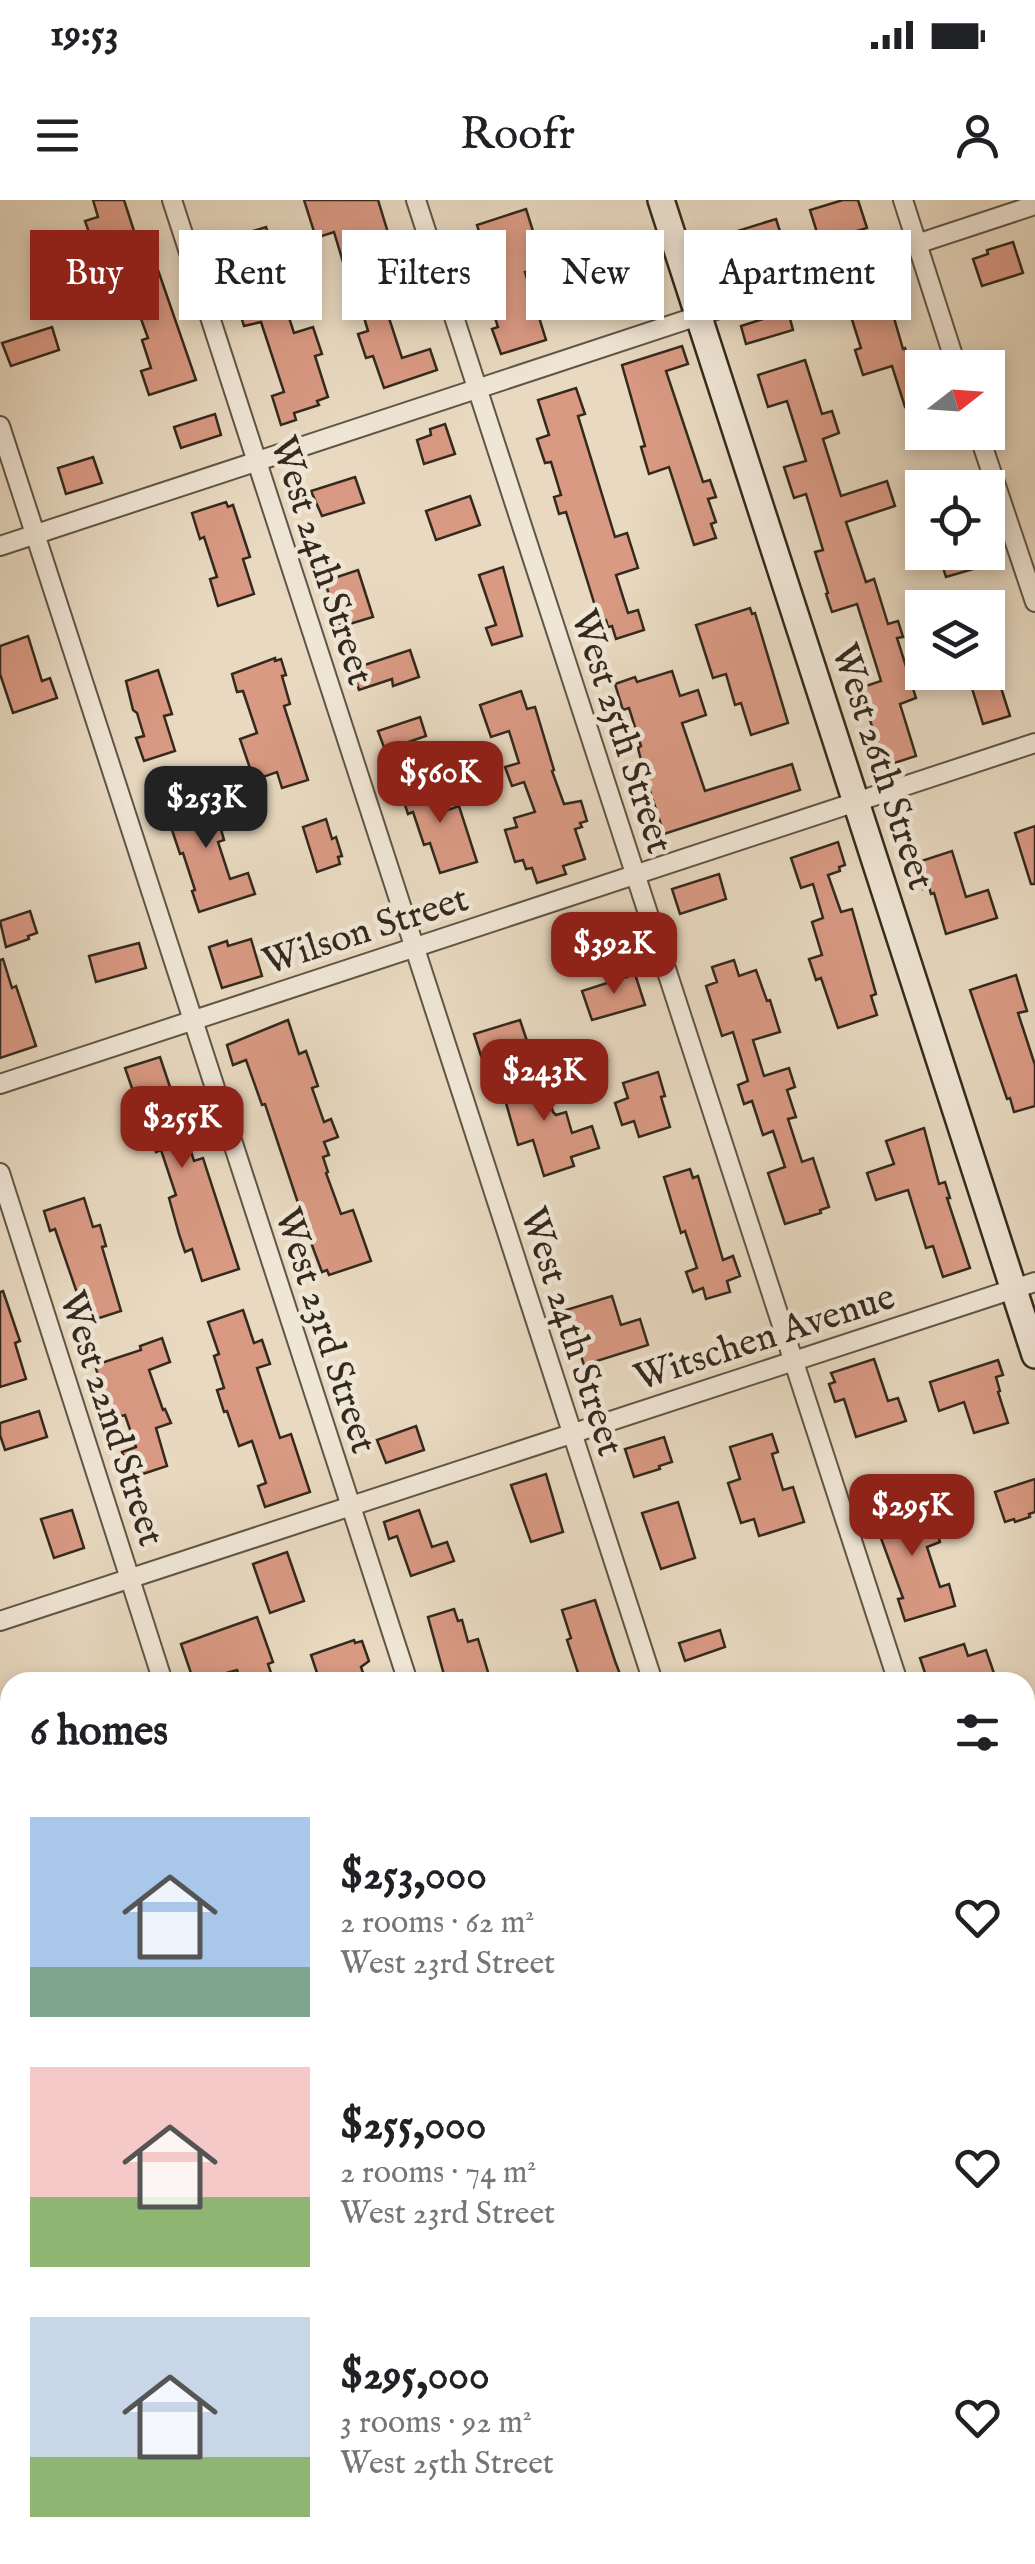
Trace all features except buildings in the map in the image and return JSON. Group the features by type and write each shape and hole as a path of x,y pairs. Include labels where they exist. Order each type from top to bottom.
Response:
{"main road":[{"name":"West 26th Street","path":"660,200 684,274"},
{"name":"West 26th Street","path":"699,320 856,804 1024,1285 1035,1355"}],"street":[{"name":"West 24th Street","path":"172,200 650,1672"},
{"name":"West 25th Street","path":"416,200 895,1672"},
{"path":"902,200 951,350"},
{"path":"911,246 1035,204"},
{"path":"0,546 689,320"},
{"name":"West 23rd Street","path":"0,426 405,1672"},
{"path":"984,450 1035,602"},
{"name":"Wilson Street","path":"0,1084 1035,743"},
{"name":"West 22nd Street","path":"0,1173 160,1672"},
{"name":"Witschen Avenue","path":"0,1621 1024,1285"}]}
